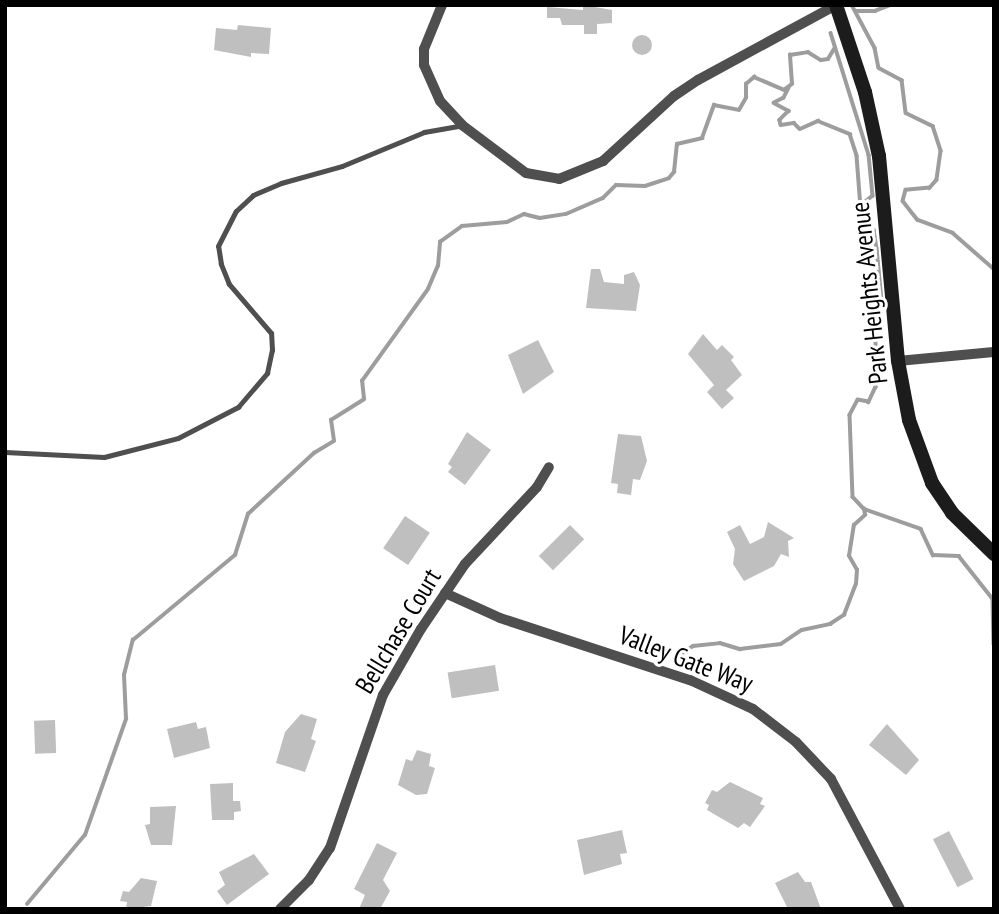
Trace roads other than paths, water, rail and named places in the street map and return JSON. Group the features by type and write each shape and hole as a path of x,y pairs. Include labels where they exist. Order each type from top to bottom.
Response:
{"main road":[{"name":"Park Heights Avenue","path":"836,5 865,92 879,156 898,361 909,420 932,483 952,513 994,554"}],"street":[{"path":"442,5 428,32 424,65 440,101 462,125 526,173 545,178 577,176 603,161 674,96 698,80 836,5"},
{"path":"898,361 994,352"},
{"name":"Bellchase Court","path":"280,909 309,880 330,848 383,695 445,593 488,535 537,487 549,467"},
{"name":"Valley Gate Way","path":"445,593 500,618 698,683 753,709 796,742 831,779 900,909"}],"lane":[{"path":"5,452 104,457 178,438 238,407 267,373 272,350 271,333 229,284 221,264 220,238 236,211 253,195 281,183 342,166 424,132 462,125"}],"waterway":[{"path":"852,5 875,48 879,68 902,80 906,113 933,126 941,151 937,180 930,188 906,190 903,201 918,220 953,233 994,269"},
{"path":"856,11 875,11 891,5"},
{"path":"831,33 869,155 873,196 862,205"},
{"path":"27,904 85,835 126,719 124,675 133,640 235,555 248,514 314,453 334,441 331,420 364,399 362,381 428,289 438,266 440,242 462,226 507,222 524,214 540,218 566,214 603,198 616,185 645,186 669,178 674,172 677,144 702,138 714,105 739,110 746,98 746,84 754,77 784,90 792,84 790,55 808,52 821,60 828,59 834,49"},
{"path":"789,88 784,98 774,103 789,111 780,120 781,125 794,123 800,129 818,121 850,134 857,156 862,221 874,230 877,248 882,301 876,330 876,387 869,402 858,400 850,415 853,497 864,509 921,529 933,555 959,556 993,599 994,644"},
{"path":"683,653 693,646 720,643 740,649 781,644 802,630 830,624 844,615 856,584 857,570 849,556 854,525 865,515 864,509"}]}
